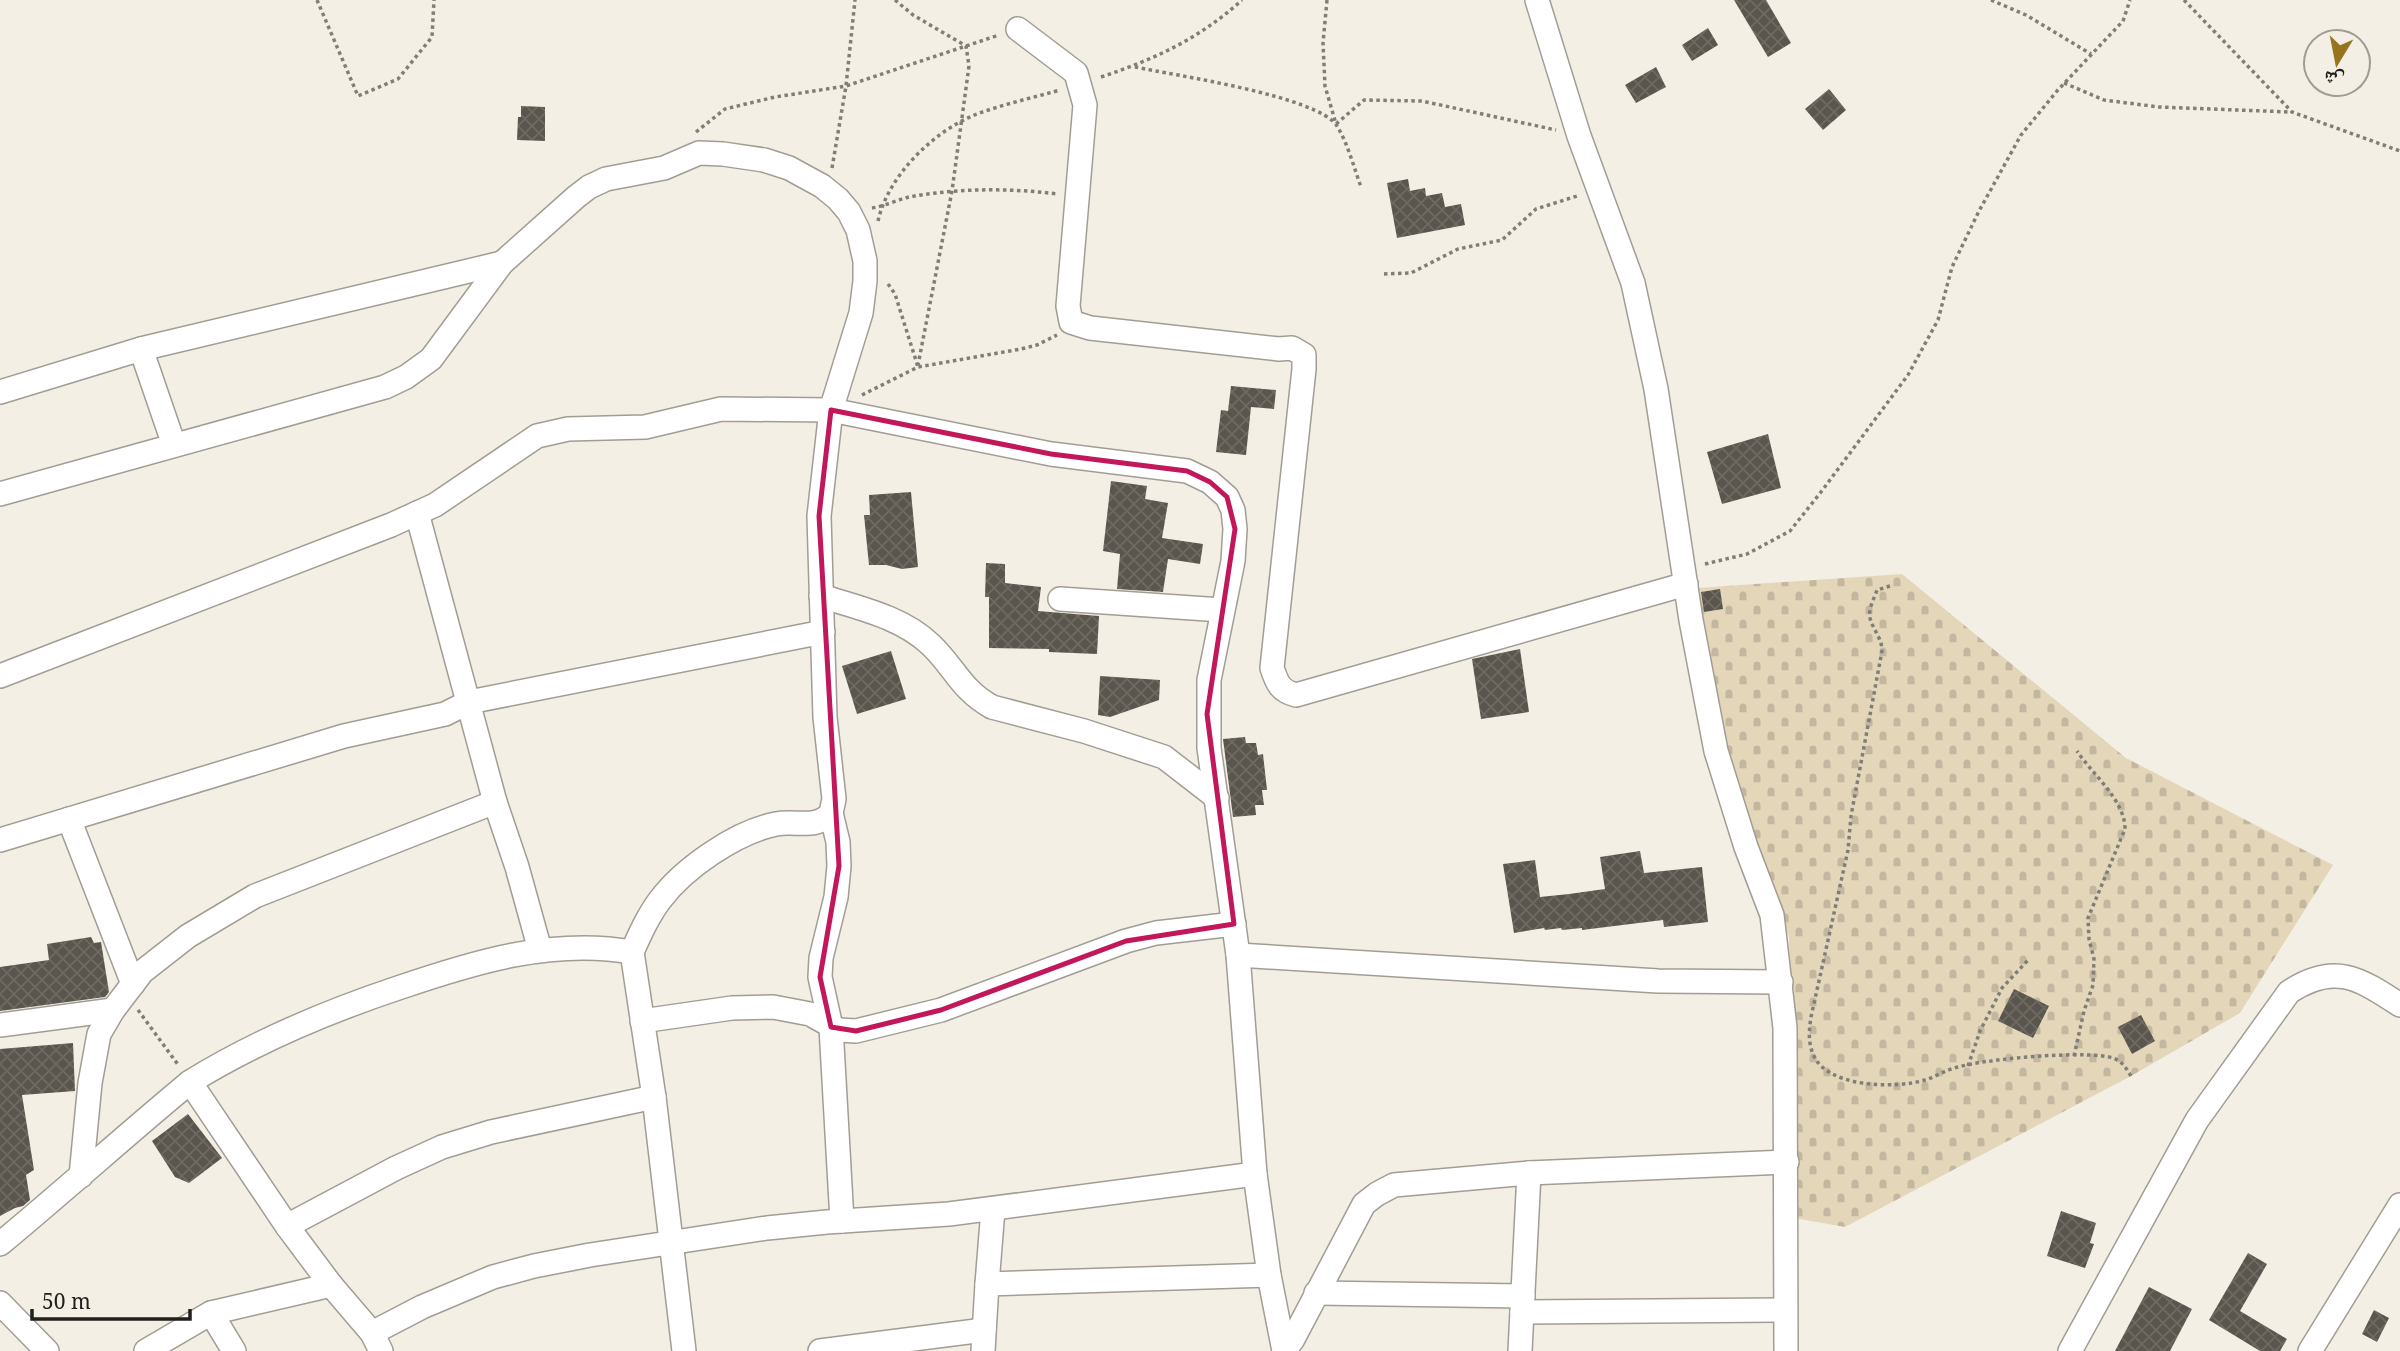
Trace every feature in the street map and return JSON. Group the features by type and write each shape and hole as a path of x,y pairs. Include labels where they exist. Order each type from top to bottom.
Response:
{"street":[{"path":"1537,0 1579,136 1633,283 1656,389 1684,576 1716,751 1742,835 1772,915 1785,1028 1786,1351"},
{"path":"1018,29 1076,73 1085,105 1068,306 1071,322 1090,328 1279,349 1292,348 1304,355 1272,668 1278,684 1287,692 1296,695 1684,576"},
{"path":"0,494 385,387 406,377 431,359 502,263 589,187 606,179 664,168 699,153 764,160 805,176 828,191 849,212 858,230 864,254 865,281 861,313 831,410 819,516 825,717 834,799 831,813 838,842 839,866 836,897 821,958 820,977 831,1027 842,1221"},
{"path":"0,392 141,349 502,263"},
{"path":"141,349 174,445"},
{"path":"0,676 325,552 417,513 474,481 537,436 548,432 645,427 721,409 831,410 1051,454 1186,471 1210,482 1227,497 1233,510 1233,561 1209,680 1209,748 1238,955 1255,1174 1269,1275 1284,1351 1293,1339 1354,1219 1364,1204 1394,1185 1529,1173 1787,1162"},
{"path":"417,513 495,802 517,866 540,950"},
{"path":"821,596 878,614 916,633 942,656 960,683 979,700 992,707 1097,735 1164,757 1217,798"},
{"path":"1060,599 1222,610"},
{"path":"0,840 344,736 445,713 469,702 823,632"},
{"path":"81,1176 93,1057 99,1034 142,972 188,936 255,896 495,802"},
{"path":"684,1351 654,1097 632,952 661,898 677,880 709,856 758,830 777,824 819,823 831,813"},
{"path":"69,819 124,996"},
{"path":"642,1021 732,1008 773,1007 810,1014 831,1027 856,1031 941,1010 1126,941 1167,932 1234,924"},
{"path":"0,1244 190,1082 221,1063 290,1029 438,974 514,954 574,947 632,952"},
{"path":"1238,955 1658,981 1781,982"},
{"path":"2070,1351 2197,1120 2289,992 2303,982 2321,975 2339,976 2361,982 2400,1005"},
{"path":"0,1025 124,996"},
{"path":"190,1082 287,1226 376,1342 460,1290 493,1277 545,1264 669,1241 842,1221 993,1209 1255,1174"},
{"path":"287,1226 396,1168 442,1147 491,1132 654,1097"},
{"path":"1520,1351 1529,1173"},
{"path":"2310,1351 2393,1235 2400,1205"},
{"path":"820,1351 983,1341 993,1209"},
{"path":"988,1284 1269,1275"},
{"path":"146,1351 211,1313 331,1285"},
{"path":"1317,1293 1523,1304 1785,1310"},
{"path":"0,1303 47,1351"},
{"path":"211,1313 233,1351"}],"path":[{"path":"317,0 358,96 398,79 432,37 433,0"},
{"path":"828,191 846,86 855,0"},
{"path":"895,0 913,15 966,46"},
{"path":"864,254 888,192 906,166 936,139 975,115 1079,84 1165,54 1218,22 1242,0"},
{"path":"1327,0 1323,43 1325,86 1336,124 1361,187"},
{"path":"1991,0 2025,15 2091,54"},
{"path":"1684,576 1747,554 1790,531 1821,492 1908,375 1938,320 1952,267 2021,135 2064,83 2123,21 2130,0"},
{"path":"2183,0 2292,112"},
{"path":"691,138 725,109 775,97 846,86 1018,29"},
{"path":"918,367 951,191 969,66 966,46"},
{"path":"1133,66 1259,93 1309,107 1336,124"},
{"path":"2064,83 2104,100 2159,107 2292,112 2400,152"},
{"path":"1336,124 1364,100 1422,101 1579,136"},
{"path":"849,212 951,191 1000,188 1077,197"},
{"path":"1384,274 1411,273 1458,249 1502,240 1536,209 1599,190"},
{"path":"887,284 895,293 918,367"},
{"path":"831,410 918,367 1037,345 1060,333 1071,322"},
{"path":"1889,586 1877,590 1870,609 1870,619 1882,640 1882,650 1851,816 1849,850 1809,1034 1813,1056 1825,1069 1848,1080 1874,1085 1924,1081 1953,1069 1991,1061 2074,1056 2114,1058 2124,1064 2132,1076"},
{"path":"2074,1056 2093,985 2094,959 2088,918 2125,829 2125,818 2112,796 2077,751"},
{"path":"1968,1066 1980,1031 2002,988 2029,959"},
{"path":"124,996 190,1082"}],"highlighted area":[{"path":"831,410 1051,454 1187,471 1210,482 1227,497 1235,529 1207,714 1234,924 1126,941 941,1010 856,1031 831,1027 820,977 839,866 819,516"}],"green space":[{"path":"1902,574 2126,758 2333,865 2240,1013 2131,1076 1845,1227 1794,1218 1789,937 1722,753 1698,588"}],"building":[{"path":"1734,0 1766,0 1791,43 1768,57"},
{"path":"1708,28 1718,45 1692,61 1682,45"},
{"path":"1656,67 1666,87 1636,103 1625,85"},
{"path":"1829,89 1846,110 1823,130 1805,109"},
{"path":"521,106 545,107 545,141 517,140"},
{"path":"1408,179 1410,191 1425,188 1426,196 1442,193 1445,207 1461,204 1465,225 1397,238 1387,183"},
{"path":"1231,386 1276,390 1274,409 1251,407 1246,455 1216,452 1221,410 1228,411"},
{"path":"1768,434 1781,488 1722,504 1707,452"},
{"path":"1111,481 1147,486 1145,499 1168,503 1162,538 1203,544 1200,564 1168,559 1163,592 1117,589 1120,554 1103,551"},
{"path":"911,492 918,567 902,569 869,565 864,515 870,515 869,495"},
{"path":"986,563 1005,564 1005,583 1041,587 1038,611 1099,616 1097,654 1049,652 1049,649 989,648 989,597 985,597"},
{"path":"1720,589 1723,609 1704,612 1701,592"},
{"path":"1520,649 1529,712 1481,719 1472,659"},
{"path":"891,651 906,699 857,714 842,666"},
{"path":"1100,676 1160,680 1159,700 1110,717 1098,715"},
{"path":"1245,737 1246,743 1256,743 1258,755 1263,754 1267,790 1262,790 1264,805 1255,805 1256,815 1233,817 1223,739"},
{"path":"1640,851 1644,873 1702,867 1708,922 1664,927 1663,920 1582,930 1544,928 1514,933 1503,864 1535,860 1540,897 1605,889 1600,857"},
{"path":"91,937 94,943 101,942 109,992 105,997 0,1011 0,967 49,960 47,944"},
{"path":"2014,989 2049,1006 2033,1038 1998,1021"},
{"path":"2141,1015 2155,1041 2132,1054 2118,1027"},
{"path":"73,1043 75,1091 22,1095 34,1170 26,1175 30,1200 0,1216 0,1049"},
{"path":"188,1114 222,1158 189,1183 175,1177 152,1141"},
{"path":"2061,1211 2096,1223 2090,1243 2094,1244 2085,1268 2047,1256"},
{"path":"2248,1253 2267,1264 2240,1311 2287,1339 2280,1351 2260,1351 2209,1320"},
{"path":"2149,1287 2192,1309 2170,1351 2115,1351"},
{"path":"2374,1310 2389,1318 2377,1342 2362,1334"}]}
